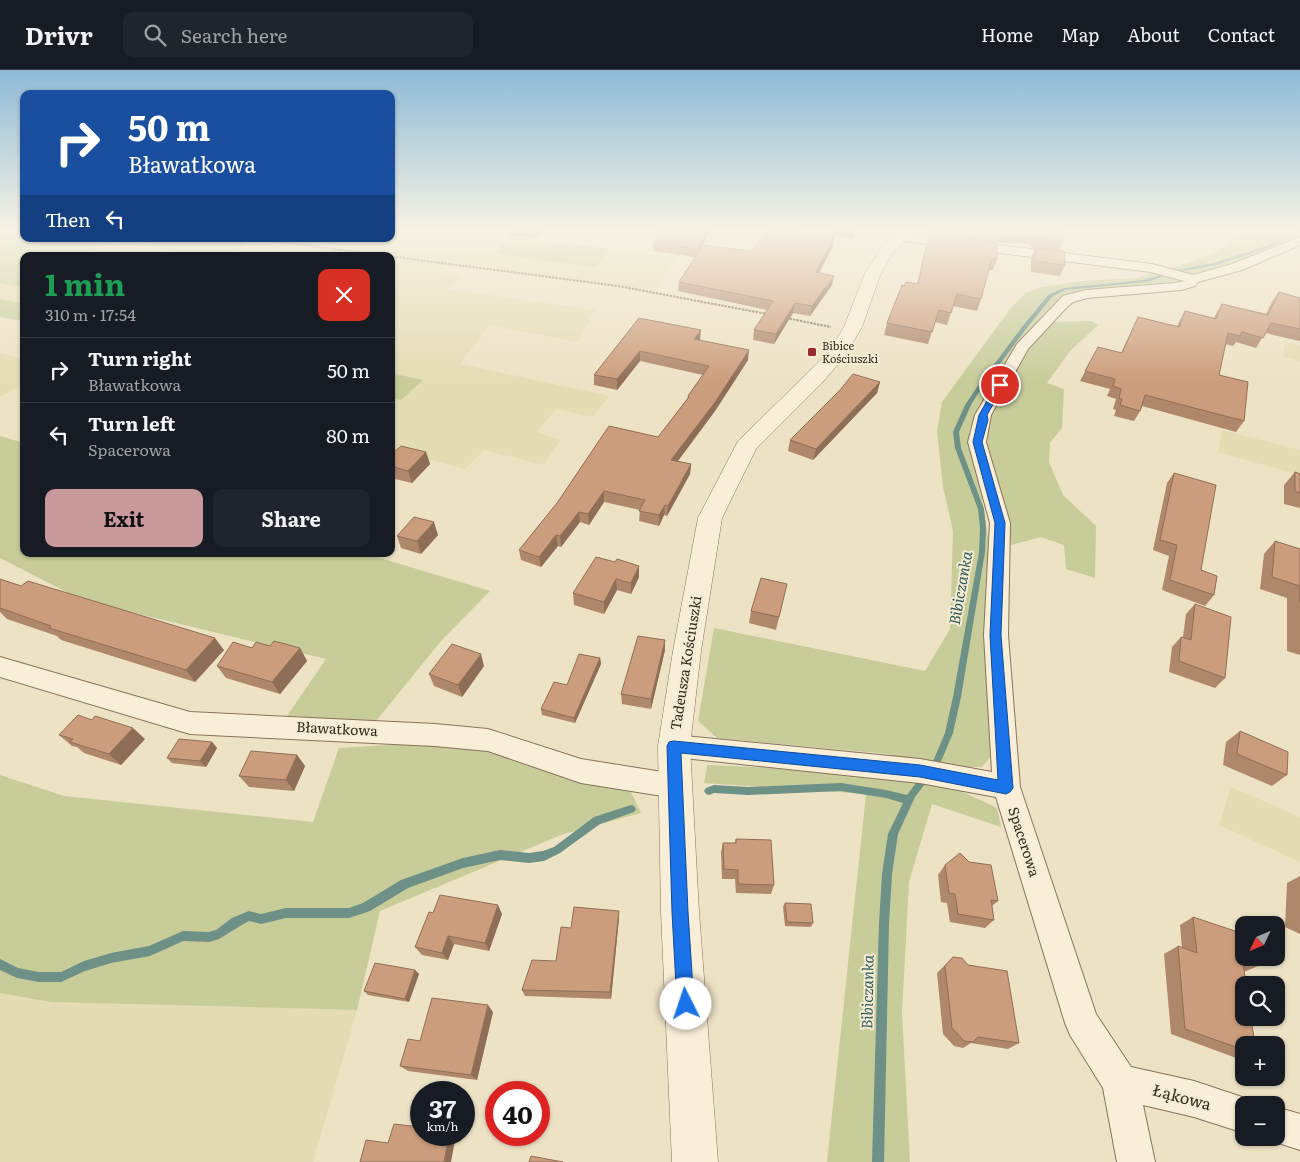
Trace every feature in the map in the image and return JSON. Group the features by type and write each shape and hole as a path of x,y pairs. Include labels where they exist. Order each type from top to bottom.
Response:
{"street":[{"name":"Tadeusza Kościuszki","path":"695,1162 680,912 674,746 687,651 710,518 746,446 780,411 815,380 832,361 851,331 870,282"},
{"name":"Spacerowa","path":"1136,1162 1120,1082 1082,1023 1006,788 996,635 1000,523 977,442 984,420 983,415 1022,347 1052,312 1068,299 1086,294 1176,287 1190,284 1188,282"},
{"name":"Bławatkowa","path":"0,667 190,723 435,735 488,740 581,771 675,786"},
{"path":"674,746 932,774 1006,788"},
{"name":"Łąkowa","path":"1120,1082 1194,1099 1235,1111"},
{"path":"1285,1128 1300,1132"}],"path":[{"path":"587,282 618,286 773,316"},
{"path":"783,318 851,331"}],"shaded area":[{"path":"395,282 456,282 447,289 595,310 578,342 489,325 460,364 609,396 593,417 556,409 537,432 560,440 544,465 484,450 465,469 395,450 395,399 401,400 422,380 395,374"},
{"path":"588,282 661,282 655,291"},
{"path":"0,283 20,287 20,303 0,299"},
{"path":"1285,342 1300,345 1300,361 1283,357"},
{"path":"0,353 20,358 20,386 0,397"},
{"path":"1222,430 1300,450 1300,475 1218,452"},
{"path":"1231,787 1300,817 1300,862 1219,825"},
{"path":"0,993 51,1002 357,1010 313,1162 0,1162"}],"green space":[{"path":"20,282 20,287 0,283"},
{"path":"1076,282 1171,282 1077,291 1062,299 1046,312 1024,338 978,412 969,431 975,452 989,543 986,656 995,751 982,767 946,767 910,763 888,754 717,738 698,721 714,628 925,671 950,629 953,531 943,487 937,431 942,402 1010,309 1026,293 1041,287"},
{"path":"0,299 20,303 20,320 0,317"},
{"path":"1091,321 1098,325 1070,351 1047,383 1064,389 1062,428 1050,443 1049,462 1063,495 1096,526 1095,578 1066,569 1064,545 1041,537 1011,545 1005,510 987,444 989,413 1028,351 1051,322"},
{"path":"395,374 423,380 401,400 395,399"},
{"path":"0,436 20,442 20,557 377,557 490,591 441,641 376,721 287,716 326,659 84,601 0,558"},
{"path":"440,742 504,754 631,792 641,813 561,835 380,911 357,1010 51,1002 0,993 0,775 64,796 313,822 339,748"},
{"path":"707,765 869,772 944,783 997,808 1001,827 932,804 909,882 902,1013 910,1162 827,1162 866,794 704,783"}],"building":[{"path":"679,282 830,282 812,306 795,303 776,334 754,330 773,301"},
{"path":"906,282 918,284 918,282 986,282 981,299 957,294 951,313 939,310 932,332 887,323 902,285 904,286"},
{"path":"1279,292 1300,298 1300,329 1271,323 1263,338 1242,332 1240,336 1228,333 1219,375 1248,382 1244,421 1145,395 1140,411 1120,405 1122,399 1119,398 1121,389 1113,386 1115,379 1085,371 1098,347 1122,353 1138,317 1179,327 1185,311 1216,319 1222,304 1268,315"},
{"path":"639,318 701,330 694,339 749,350 716,401 671,460 691,464 668,506 665,505 659,515 639,511 645,500 604,491 588,514 579,512 560,536 556,535 539,557 519,550 557,503 609,426 658,437 689,397 709,366 640,351 617,379 594,375"},
{"path":"853,374 880,382 816,449 790,440 840,390"},
{"path":"401,446 426,452 408,471 395,467 395,451"},
{"path":"1295,472 1300,474 1300,493 1295,491"},
{"path":"1174,473 1216,485 1201,570 1217,576 1214,595 1170,580 1177,545 1160,540"},
{"path":"414,517 434,522 417,541 397,536"},
{"path":"1275,541 1300,549 1300,586 1272,577"},
{"path":"596,557 615,562 617,559 639,566 631,583 616,579 604,602 573,593"},
{"path":"761,578 787,584 779,617 751,611"},
{"path":"0,579 21,586 28,581 215,638 186,670 49,628 51,626 0,608"},
{"path":"1195,604 1231,617 1225,678 1179,661 1181,637 1191,640"},
{"path":"638,636 665,640 651,699 621,694"},
{"path":"274,641 300,648 272,682 217,666 233,642 252,648 256,642 270,646"},
{"path":"452,644 481,654 458,685 429,674"},
{"path":"579,654 600,658 574,718 541,709 554,682 567,685"},
{"path":"78,715 92,720 95,716 133,728 109,754 70,742 73,739 59,735"},
{"path":"1240,731 1288,752 1287,775 1237,754"},
{"path":"179,739 212,742 200,761 167,758"},
{"path":"251,751 297,755 286,780 239,776"},
{"path":"736,839 771,840 774,885 738,884 738,870 724,869 723,843 736,843"},
{"path":"960,853 969,862 991,865 998,901 991,900 994,920 958,914 955,894 949,893 945,865"},
{"path":"440,895 498,905 485,943 448,936 442,953 415,947 429,912 433,913"},
{"path":"785,903 811,904 813,923 787,922"},
{"path":"574,907 619,911 610,992 522,990 532,960 556,961 561,927 571,928"},
{"path":"1193,917 1235,931 1235,966 1244,966 1245,976 1235,976 1235,1026 1252,1026 1254,1036 1235,1036 1235,1047 1185,1029 1178,946 1197,953"},
{"path":"953,957 962,958 968,965 1007,971 1019,1043 978,1037 973,1042 964,1041 952,1028 945,966"},
{"path":"375,963 415,970 405,999 364,991"},
{"path":"432,998 488,1005 471,1075 400,1066 408,1039 420,1041"},
{"path":"394,1124 410,1126 410,1146 447,1146 444,1162 360,1162 366,1140 388,1143"},
{"path":"531,1156 563,1162 529,1162"}],"waterway":[{"name":"Bibiczanka","path":"878,1162 884,923 887,874 893,834 912,794 937,761 949,733 982,552 983,528 981,509 958,448 956,432 968,405 977,391 1050,296 1064,289 1136,282"},
{"path":"709,791 714,789 748,791 841,787 886,794 909,800"},
{"path":"0,964 17,973 39,977 61,977 84,966 111,958 150,951 183,936 209,937 219,934 236,922 249,916 261,919 286,913 349,913 366,907 405,884 463,863 500,855 529,858 544,856 557,850 597,820 631,809"}],"place":[{"name":"Bibice Kościuszki","path":"812,352"}],"route":[{"path":"686,1004 680,912 674,746 920,771 1006,788 996,635 1000,523 977,442 984,420 983,415 1000,385"}]}
